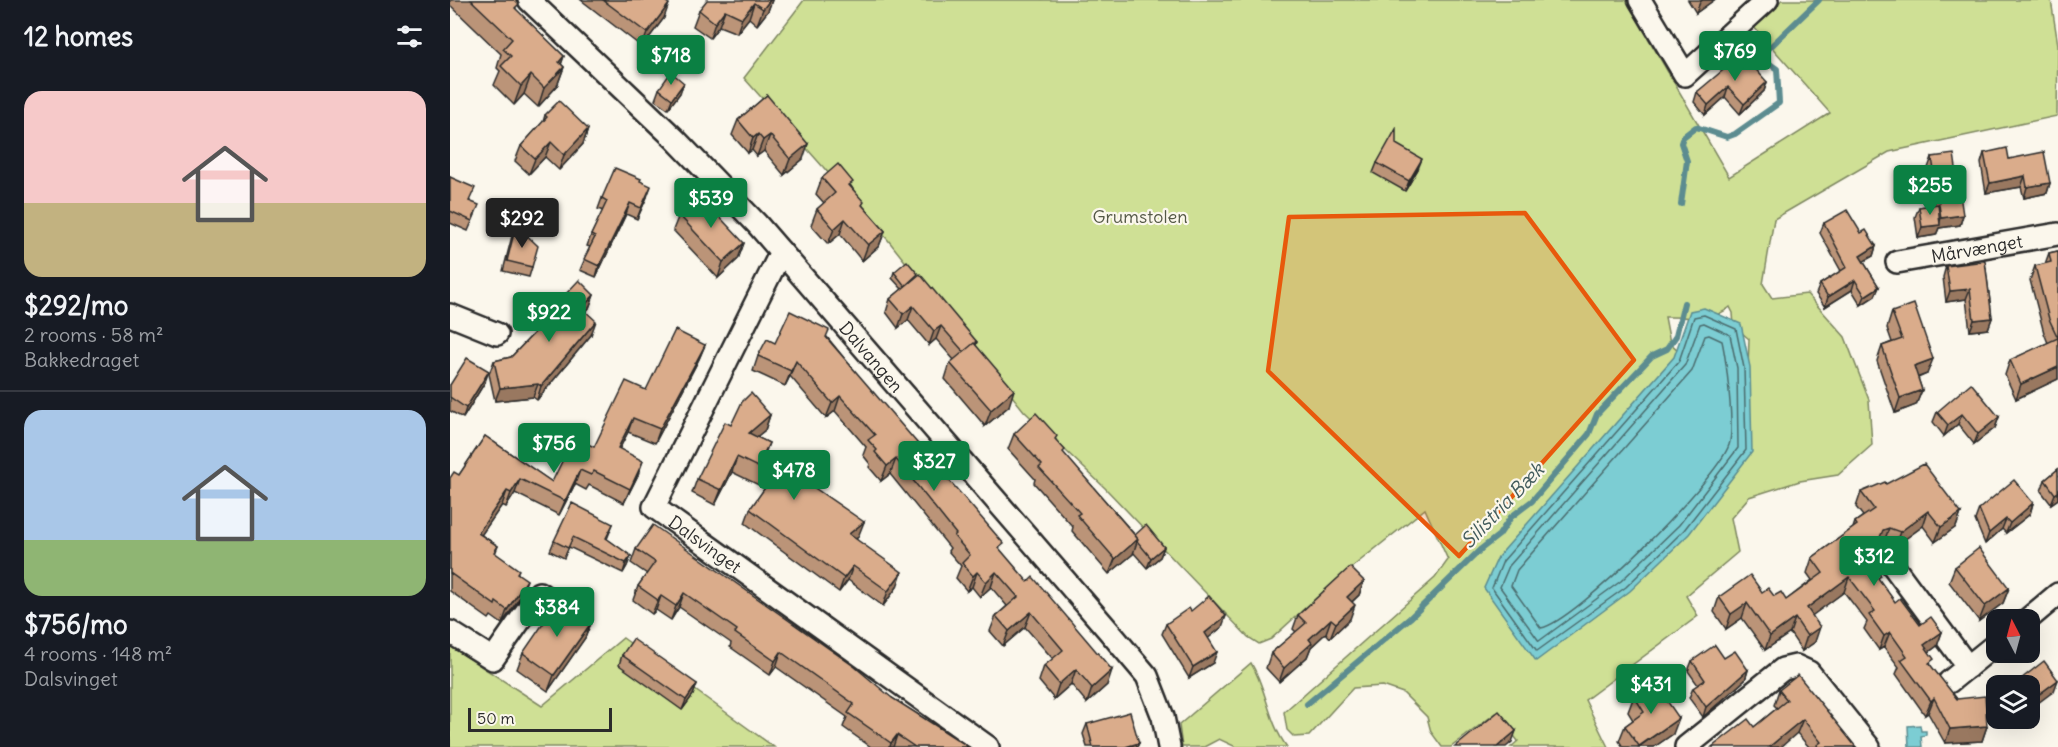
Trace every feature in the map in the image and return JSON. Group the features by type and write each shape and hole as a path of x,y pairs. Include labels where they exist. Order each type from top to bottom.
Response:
{"street":[{"name":"Dalvangen","path":"529,0 675,139 781,252 1147,676 1163,717 1169,747"},
{"path":"1640,0 1685,75 1767,0"},
{"name":"Mårvænget","path":"1897,262 2058,234"},
{"name":"Dalsvinget","path":"781,252 654,507 988,747"},
{"path":"450,315 498,334"},
{"path":"1885,555 1968,667"},
{"path":"450,632 493,659 539,594 584,624"},
{"path":"2040,609 2058,594"},
{"path":"1949,682 1986,652"},
{"path":"1686,747 1782,669 1796,666 1809,672 1869,747"}],"highlighted area":[{"path":"1525,213 1634,360 1459,556 1268,371 1289,217"}],"green space":[{"name":"Grumstolen","path":"804,0 1626,0 1729,177 1830,113 1752,25 1782,0 2051,0 2058,45 2057,116 1889,152 1774,219 1763,284 1772,298 1807,294 1845,337 1869,400 1872,445 1838,475 1800,481 1749,497 1731,518 1738,552 1686,596 1698,616 1585,700 1608,747 1511,747 1518,741 1496,713 1451,747 1442,747 1431,732 1427,717 1403,693 1383,686 1353,688 1309,736 1294,737 1287,730 1284,712 1435,578 1448,560 1425,509 1336,580 1271,639 1259,644 1248,637 1105,488 1024,411 888,240 744,78","holes":["1730,307 1734,326 1749,339 1748,370 1728,393 1670,343 1665,317 1707,317"]},
{"path":"623,638 774,747 450,747 450,646 542,706"},
{"path":"1251,663 1276,727 1287,747 1236,747 1219,739 1204,747 1182,747 1179,725"}],"water":[{"path":"1704,308 1741,324 1750,367 1752,452 1689,534 1630,591 1536,661 1484,588 1498,557 1674,357 1690,311"},
{"path":"1920,725 1921,731 1926,731 1926,735 1921,736 1922,747 1909,747 1908,726"}],"building":[{"path":"471,0 515,0 519,4 515,8 564,56 559,62 564,67 544,88 531,75 521,86 501,66 511,56 503,49 512,39"},
{"path":"603,0 663,0 669,4 647,33"},
{"path":"707,0 770,0 763,9 754,3 742,18 725,10 715,23 699,10"},
{"path":"1744,56 1767,82 1744,104 1728,87 1708,105 1697,92"},
{"path":"671,72 684,83 672,99 659,89"},
{"path":"767,95 808,144 790,159 770,135 763,140 758,134 753,138 738,120"},
{"path":"559,101 588,129 564,155 551,142 535,159 521,146"},
{"path":"1396,129 1396,144 1422,159 1409,181 1377,163"},
{"path":"2007,148 2009,159 2044,152 2050,183 2027,187 2025,176 1990,183 1984,153"},
{"path":"1954,154 1963,215 1941,218 1932,157"},
{"path":"838,164 853,182 849,185 864,202 862,205 885,231 868,245 845,219 834,229 817,209 835,193 822,178"},
{"path":"615,168 651,186 641,208 630,203 599,266 584,259 595,237 591,235 607,201 602,198"},
{"path":"450,177 475,188 469,201 479,205 472,221 450,211"},
{"path":"699,195 744,243 723,262 679,215"},
{"path":"1938,204 1940,225 1922,227 1919,207"},
{"path":"1847,210 1861,233 1866,230 1876,246 1860,256 1879,287 1865,296 1855,280 1828,297 1820,284 1847,267 1824,223"},
{"path":"516,225 538,246 532,267 507,261"},
{"path":"2058,251 2058,338 2049,319 2035,266 2051,262 2049,253"},
{"path":"907,261 918,274 905,286 894,272"},
{"path":"1985,261 1992,318 1974,320 1970,289 1950,291 1946,266"},
{"path":"920,274 977,342 964,352 941,326 934,331 913,306 903,314 890,299"},
{"path":"579,280 594,295 582,308 596,321 541,386 538,384 500,388 494,361 511,357 566,300 563,297"},
{"path":"1914,304 1933,359 1914,366 1922,390 1900,398 1882,346 1902,339 1892,312"},
{"path":"790,311 829,330 826,337 1004,544 999,548 1028,582 1033,577 1112,670 1092,688 1076,669 1059,684 1044,666 1063,650 1031,612 1009,631 996,616 1018,597 996,572 986,582 977,572 973,576 962,563 970,555 954,536 956,534 896,459 887,466 875,452 877,450 868,440 875,435 840,396 832,403 796,361 791,371 758,356 767,339 775,343"},
{"path":"675,330 705,345 660,429 633,418 618,448 643,461 630,489 594,471 591,475 580,470 565,501 520,479 511,493 507,491 478,533 498,546 494,552 519,570 517,573 527,580 507,610 496,602 495,605 450,573 450,478 454,472 459,475 485,436 552,482 574,437 594,447 626,381 646,390"},
{"path":"2058,338 2058,367 2021,384 2010,360"},
{"path":"974,343 1014,390 991,410 950,363"},
{"path":"467,358 489,371 466,408 450,397 450,385"},
{"path":"1971,383 1999,417 1978,434 1962,414 1948,425 1937,412"},
{"path":"751,393 770,415 749,433 769,443 764,453 864,522 849,534 902,572 888,591 853,566 844,578 750,509 774,475 737,457 721,490 697,479 725,422 731,425 742,402"},
{"path":"1036,413 1057,436 1055,439 1065,450 1063,452 1138,539 1115,559 1077,515 1080,513 1039,468 1042,465 1014,434"},
{"path":"1924,464 1961,513 1941,527 1928,511 1900,532 1889,528 1883,530 1878,542 1864,553 1881,576 1878,578 1895,602 1900,598 1920,625 1931,617 1942,632 1924,645 1934,659 1929,663 1957,699 1985,696 1986,726 1950,729 1934,698 1931,701 1901,660 1907,656 1890,632 1884,636 1869,615 1875,611 1849,577 1807,608 1820,627 1807,636 1795,618 1770,636 1747,603 1731,614 1719,597 1750,575 1762,592 1768,588 1774,596 1781,592 1786,600 1823,573 1812,558 1857,525 1855,522 1874,509 1861,492 1885,482 1886,484"},
{"path":"2058,469 2058,492 2055,494 2045,480"},
{"path":"2014,480 2033,503 2010,523 2006,519 1989,533 1979,509"},
{"path":"572,503 613,524 606,538 631,556 626,563 573,537 568,548 554,541"},
{"path":"653,525 855,667 892,698 969,747 915,747 897,735 891,743 848,713 854,704 781,652 775,661 735,633 737,630 684,593 676,606 661,596 658,600 638,586 655,562 636,549"},
{"path":"1146,525 1164,547 1151,558 1135,535"},
{"path":"1979,548 2009,588 1985,606 1955,567"},
{"path":"1350,567 1364,581 1347,597 1355,605 1336,623 1331,619 1309,639 1312,643 1284,668 1271,653 1306,623 1298,615"},
{"path":"1209,596 1226,616 1205,633 1217,652 1193,667 1166,624 1189,608 1191,611"},
{"path":"558,602 591,623 554,675 523,653"},
{"path":"633,639 697,684 686,700 622,655"},
{"path":"1715,645 1724,658 1735,651 1748,670 1706,707 1693,688 1705,680 1692,661"},
{"path":"2044,661 2058,680 2040,694 2040,675 2026,675"},
{"path":"1798,675 1856,747 1818,747 1817,745 1821,742 1803,719 1769,747 1712,747 1748,719 1754,727 1787,700 1779,690"},
{"path":"1654,682 1679,718 1639,746 1625,726 1644,712 1634,696"},
{"path":"1499,711 1516,731 1497,747 1455,747"},
{"path":"1130,712 1139,743 1125,747 1093,747 1087,724"}],"waterway":[{"name":"Silistria Bæk","path":"1681,204 1687,161 1681,143 1683,137 1696,127 1727,137 1735,134 1779,103 1777,69 1767,62 1766,51 1819,0"},
{"name":"Silistria Bæk","path":"1307,704 1410,618 1481,549 1499,535 1511,517 1532,501 1589,434 1597,414 1652,356 1667,349 1676,336 1684,303"}]}
